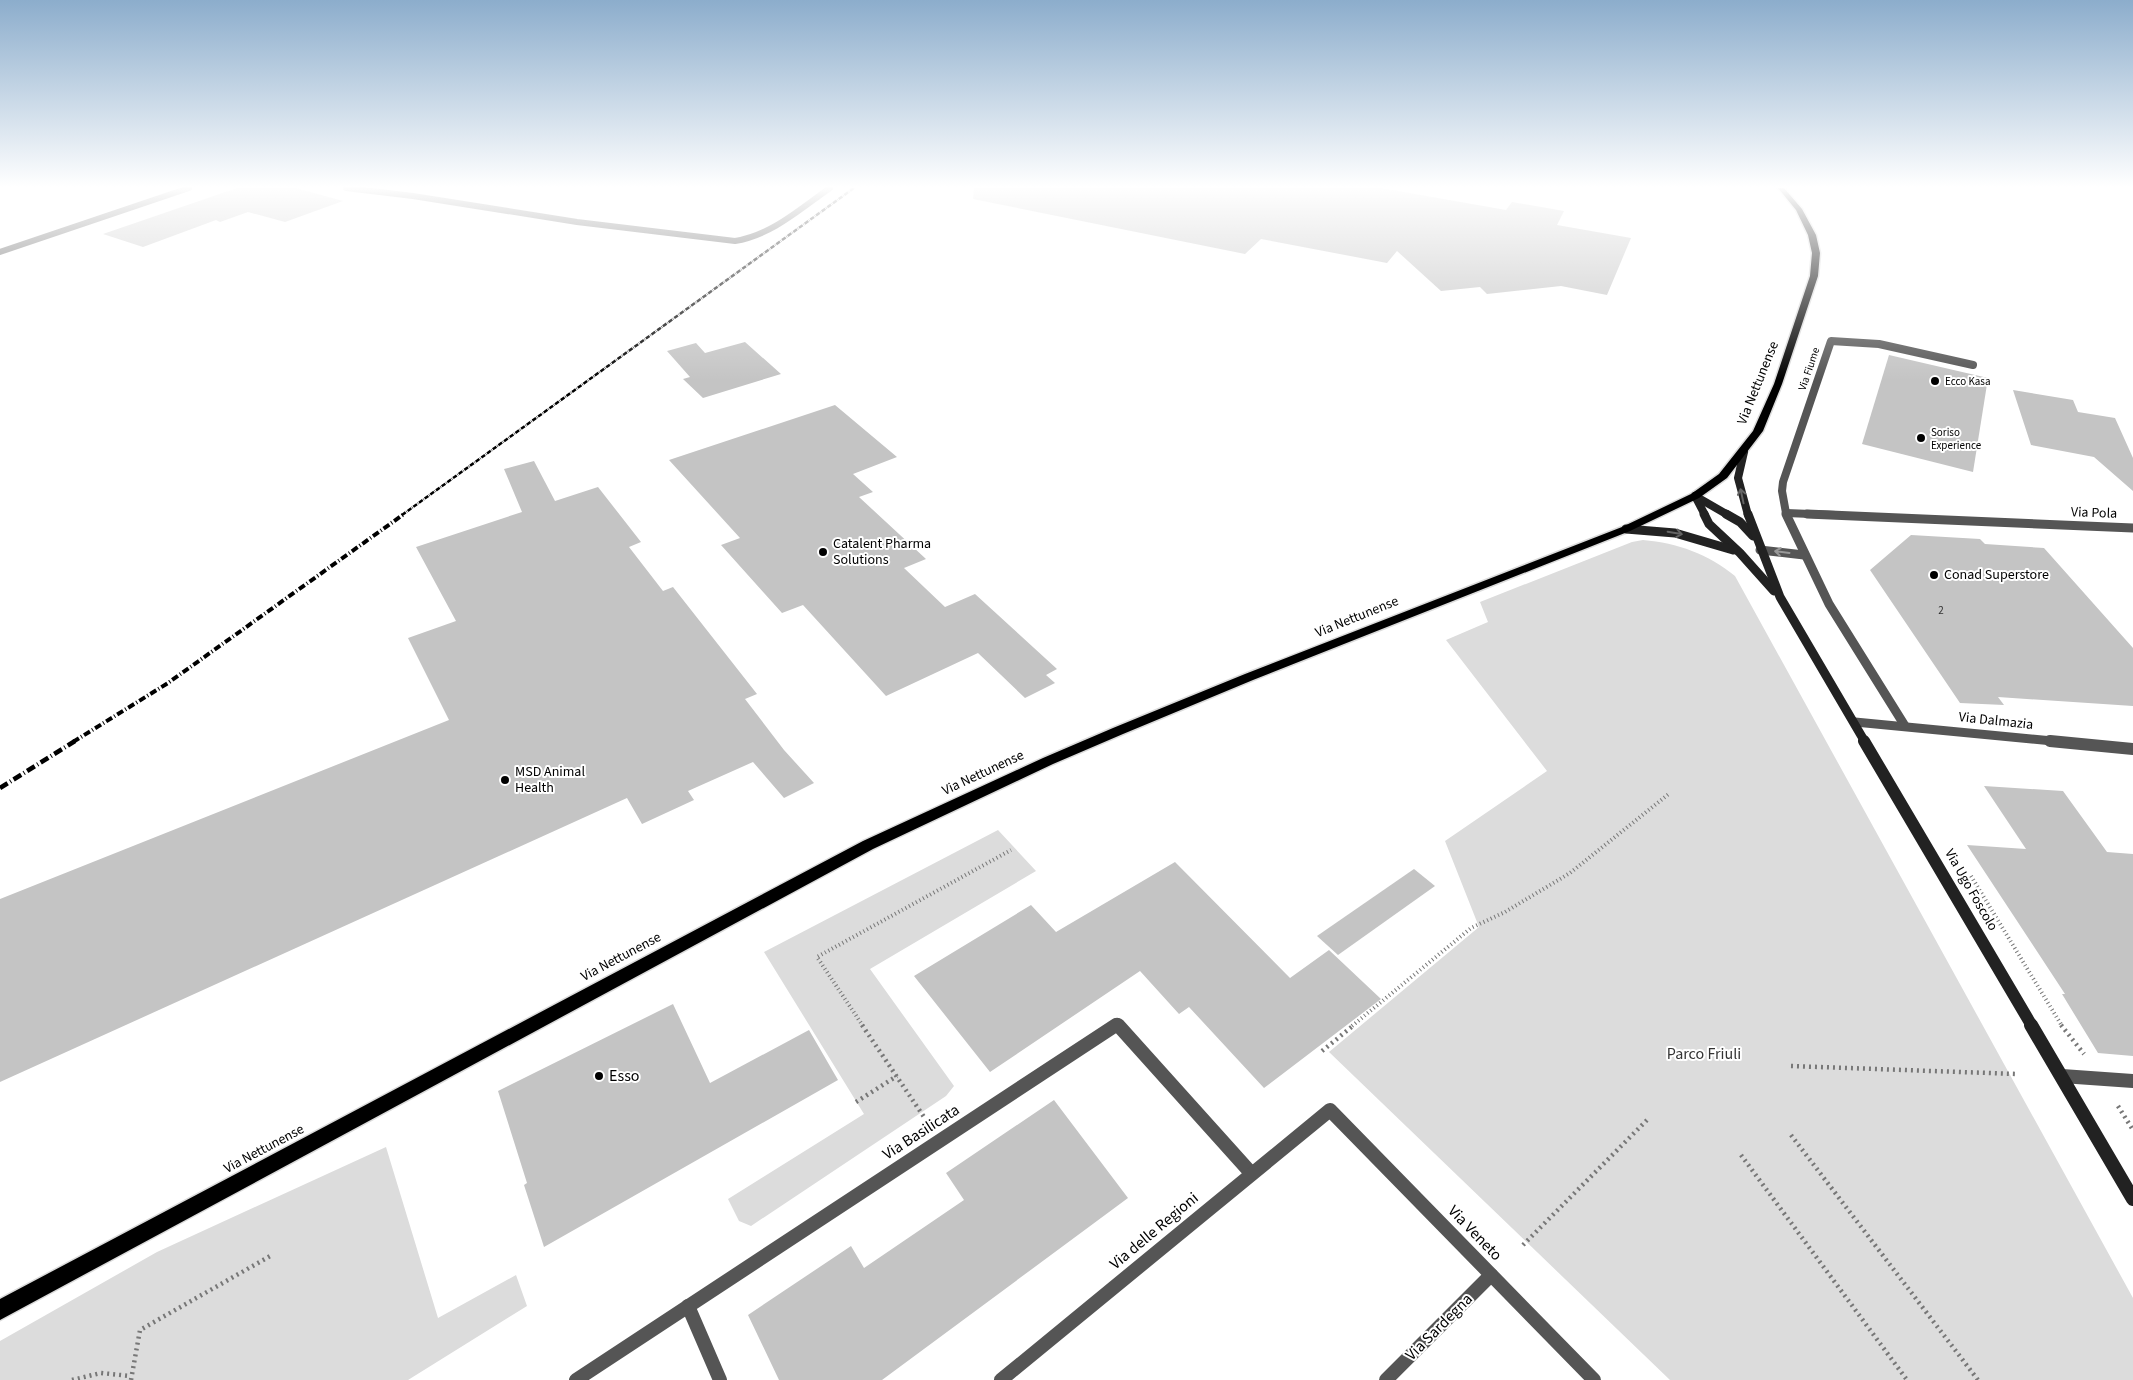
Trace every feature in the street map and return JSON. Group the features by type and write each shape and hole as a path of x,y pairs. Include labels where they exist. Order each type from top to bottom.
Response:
{"main road":[{"name":"Via Nettunense","path":"0,1310 868,845 957,802 1118,731 1626,529 1695,496 1722,476 1744,452 1758,431 1778,384 1815,270 1816,252"}],"street":[{"name":"Via Fiume","path":"1905,726 1829,604 1804,555 1786,514 1782,491 1783,482 1831,341 1879,344 1973,365"},
{"name":"Via Ugo Foscolo","path":"1744,452 1738,478 1743,502 1760,550 1780,597 2133,1199"},
{"name":"Via Ugo Foscolo","path":"1695,496 1740,522 1756,539"},
{"name":"Via Ugo Foscolo","path":"1695,496 1709,524 1740,553 1780,597"},
{"name":"Via Pola","path":"1786,514 2133,528"},
{"path":"1626,529 1675,533 1740,553"},
{"path":"1760,550 1804,555"},
{"name":"Via Dalmazia","path":"1855,722 2133,749"},
{"name":"Via Basilicata","path":"576,1380 1117,1024 1251,1173"},
{"path":"2062,1076 2133,1081"},
{"name":"Via delle Regioni","path":"1001,1380 1330,1110"},
{"name":"Via Veneto","path":"1330,1110 1594,1380"},
{"name":"Via Sardegna","path":"1386,1380 1491,1275"},
{"path":"688,1306 720,1380"}],"path":[{"path":"1322,1051 1471,928 1505,912 1570,873 1670,793"},
{"path":"924,1117 817,958 1011,850"},
{"path":"1968,871 2064,1029 2085,1054"},
{"path":"1791,1066 2017,1074"},
{"path":"856,1102 897,1076"},
{"path":"2118,1106 2133,1130"},
{"path":"1523,1245 1649,1118"},
{"path":"1791,1134 1978,1380"},
{"path":"1741,1155 1907,1380"},
{"path":"72,1380 83,1375 111,1371 131,1378 140,1330 272,1255"}],"green space":[{"name":"Parco Friuli","path":"1643,540 1668,544 1692,551 1725,568 1735,576 2133,1298 2133,1380 1670,1380 1329,1052 1479,927 1445,841 1547,771 1446,640 1488,622 1480,602 1632,542"},
{"path":"998,830 1036,871 870,969 954,1086 946,1096 751,1226 739,1221 728,1199 864,1114 764,952"},
{"path":"386,1147 438,1318 516,1275 527,1306 408,1380 0,1380 0,1341 157,1252"}],"building":[{"path":"1331,252 1396,252 1387,263"},
{"path":"1399,252 1625,252 1607,295 1561,286 1487,294 1480,287 1441,291"},
{"path":"745,342 781,374 703,398 683,379 690,377 667,351 696,343 705,353"},
{"path":"1889,355 1988,378 1973,472 1862,444"},
{"path":"2013,390 2073,400 2078,412 2115,418 2133,458 2133,491 2094,457 2031,445"},
{"name":"Catalent Pharma Solutions","path":"835,405 897,457 853,474 873,492 859,497 926,559 904,568 945,607 975,594 1057,669 1046,675 1055,683 1025,698 978,653 886,696 803,605 782,613 721,545 740,538 669,460"},
{"name":"MSD Animal Health","path":"534,461 555,501 598,487 641,542 629,547 663,591 673,587 757,694 745,699 784,750 814,783 784,798 753,762 688,791 694,800 642,824 627,798 0,1082 0,899 449,720 408,638 456,621 416,547 522,512 504,469"},
{"path":"1911,535 1980,539 1985,544 2044,548 2133,648 2133,706 1998,697 2004,705 1960,703 1870,570"},
{"path":"1984,786 2063,791 2107,852 2133,854 2133,1056 2098,1053 2062,994 2065,994 1967,845 2026,849"},
{"path":"1175,862 1290,978 1329,950 1381,999 1264,1088 1189,1007 1179,1014 1140,971 990,1072 914,976 1031,905 1056,932"},
{"path":"1414,869 1435,886 1338,955 1317,936"},
{"path":"673,1004 710,1083 809,1030 838,1080 544,1247 524,1185 527,1183 498,1091"},
{"path":"1054,1100 1128,1198 882,1380 779,1380 748,1315 851,1246 864,1268 964,1200 946,1173"}],"railway":[{"path":"402,515 765,252"},
{"path":"73,742 168,683 404,514"},
{"path":"0,788 75,741"}],"place":[{"name":"Ecco Kasa","path":"1935,381"},
{"name":"Soriso Experience","path":"1921,438"},
{"name":"Catalent Pharma Solutions","path":"823,552"},
{"name":"Conad Superstore","path":"1934,575"},
{"name":"MSD Animal Health","path":"505,780"},
{"name":"Esso","path":"599,1076"}]}
